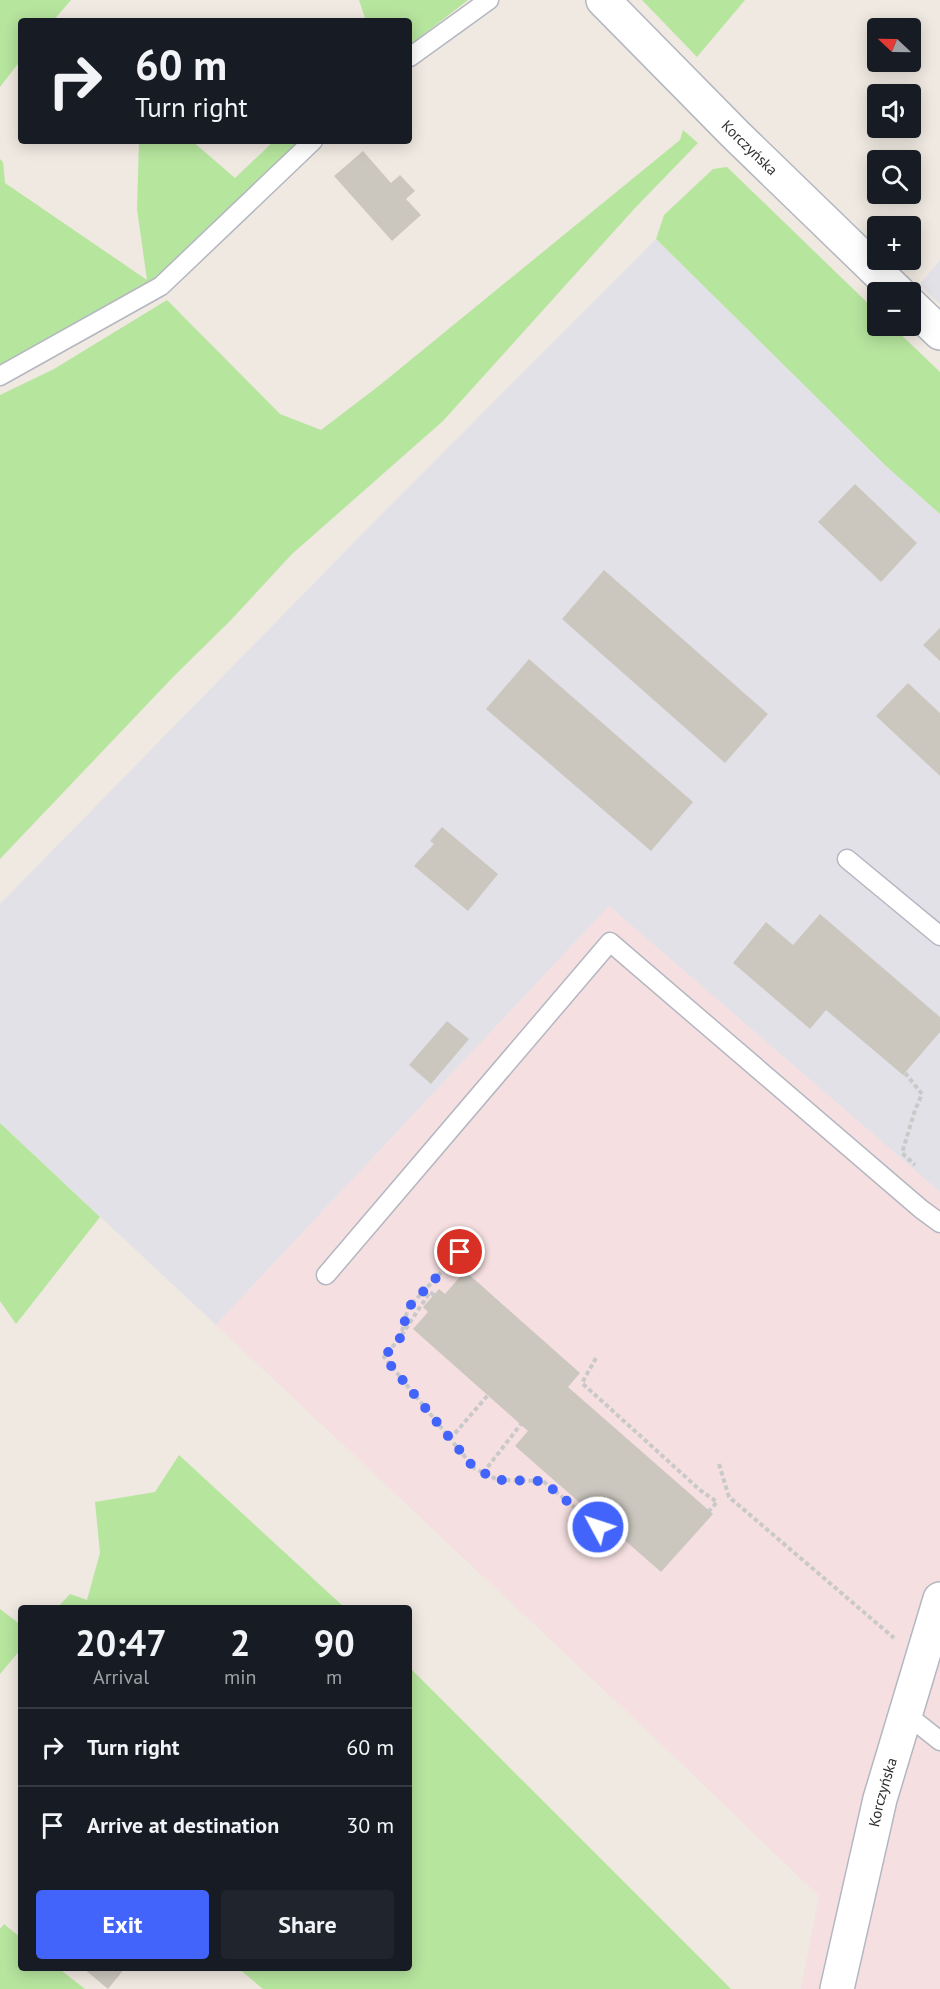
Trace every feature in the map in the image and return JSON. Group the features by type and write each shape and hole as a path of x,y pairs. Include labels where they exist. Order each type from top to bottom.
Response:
{"main road":[{"name":"Korczyńska","path":"603,0 736,135 888,282"},
{"path":"921,315 940,333"},
{"name":"Korczyńska","path":"837,1989 880,1799 940,1599"}],"lane":[{"path":"412,56 489,0"},
{"path":"0,376 161,286 309,144"},
{"path":"847,859 940,936"},
{"path":"326,1275 610,942 940,1223"},
{"path":"906,1714 940,1741"}],"path":[{"path":"905,1072 922,1094 902,1153 917,1167"},
{"path":"401,1337 408,1308 460,1252 451,1228"},
{"path":"434,1295 430,1292 401,1337 384,1357 474,1468 498,1480 543,1481 598,1527"},
{"path":"596,1358 582,1383 700,1490 717,1502 709,1511"},
{"path":"450,1439 488,1395"},
{"path":"483,1473 521,1424"},
{"path":"719,1464 729,1497 921,1662"}],"shaded area":[{"path":"656,239 886,466 940,514 940,1192 609,906 216,1325 0,1123 0,904 368,528"},
{"path":"940,260 940,304 921,287 921,283"},
{"path":"609,906 940,1192 940,1989 801,1989 819,1896 659,1742 216,1325"}],"green space":[{"path":"0,0 71,0 56,18 18,18 18,64 0,87"},
{"path":"359,0 468,0 412,43 412,18 365,18"},
{"path":"642,0 745,0 697,57"},
{"path":"683,130 698,143 635,208 443,421 292,554 0,859 0,395 54,369 167,300 280,414 321,430 380,385 680,140"},
{"path":"139,144 195,144 235,178 271,144 300,144 164,272 0,372 0,159 3,162 5,183 147,280 137,209"},
{"path":"727,167 867,302 867,336 902,336 940,372 940,514 886,466 656,239 664,215 713,169"},
{"path":"0,1123 100,1217 16,1324 0,1301"},
{"path":"179,1455 342,1605 60,1605 70,1594 87,1600 100,1553 95,1502 155,1492"},
{"path":"0,1609 18,1623 18,1653 0,1674"},
{"path":"412,1670 731,1989 263,1989 242,1971 412,1971"},
{"path":"4,1924 18,1936 18,1971 62,1971 85,1989 0,1989 0,1929"}],"building":[{"path":"363,151 391,183 400,175 415,191 406,199 421,215 392,241 334,176"},
{"path":"855,484 917,543 881,582 818,522"},
{"path":"604,570 768,714 725,763 562,619"},
{"path":"940,628 940,661 923,645"},
{"path":"529,659 693,802 651,851 486,709"},
{"path":"908,683 940,713 940,776 876,716"},
{"path":"442,827 498,874 468,911 414,866 434,844 430,841"},
{"path":"820,914 940,1017 940,1032 903,1075 826,1010 810,1029 733,963 766,922 793,945"},
{"path":"447,1021 469,1039 431,1084 409,1065"},
{"path":"465,1271 580,1373 568,1387 713,1514 661,1572 515,1446 528,1431 413,1329 428,1312 423,1307 439,1289 445,1294"},
{"path":"87,1971 123,1971 108,1989"}],"route":[{"path":"460,1252 408,1308 401,1337 384,1357 474,1468 498,1480 543,1481 598,1527"}]}
